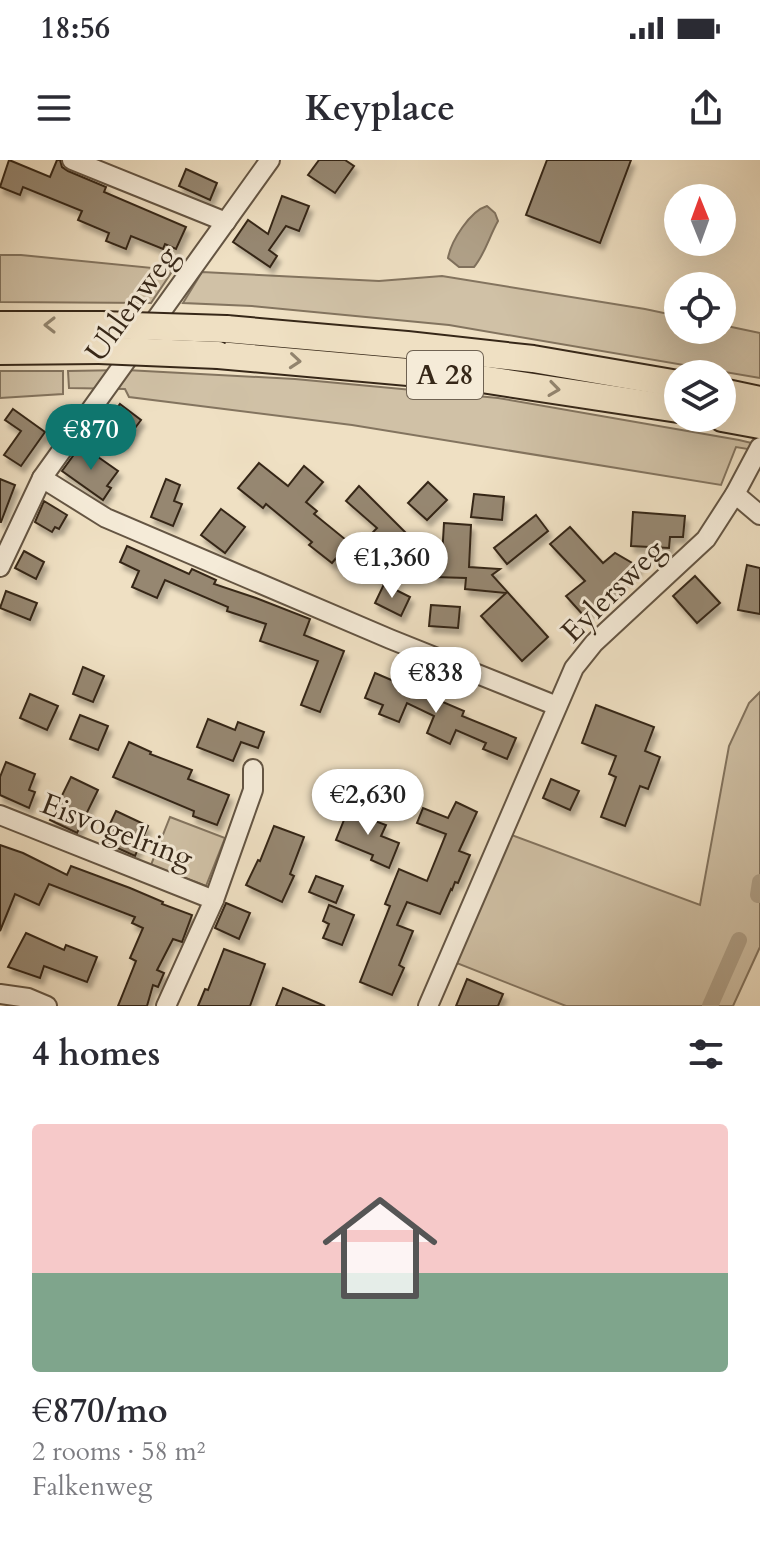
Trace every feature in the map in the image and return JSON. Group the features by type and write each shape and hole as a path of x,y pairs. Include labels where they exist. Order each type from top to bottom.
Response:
{"highway":[{"name":"A 28","path":"0,325 218,355 475,378 664,407"},
{"name":"A 28","path":"0,351 100,337 226,329 533,359 664,382"},
{"path":"736,403 760,400"},
{"path":"736,412 760,425"}],"street":[{"path":"72,160 226,222"},
{"name":"Uhlenweg","path":"0,567 42,478 270,160"},
{"name":"Eylersweg","path":"428,1006 574,668 594,643 706,539 760,447"},
{"path":"42,478 106,518 390,639 557,706"},
{"path":"735,494 760,515"},
{"name":"Eisvogelring","path":"166,1006 214,900 253,790 253,769"},
{"name":"Eisvogelring","path":"0,815 214,900"},
{"path":"0,994 28,998 47,1006"}],"shaded area":[{"path":"487,206 498,221 474,267 459,267 448,258 453,243 468,220"},
{"path":"0,255 173,270 151,303 0,302"},
{"path":"202,272 379,281 442,276 664,313 664,344 736,344 736,328 760,333 760,378 736,374 736,360 664,362 449,325 252,306 183,303"},
{"path":"126,370 295,379 498,398 664,427 664,432 693,432 739,440 760,445 760,451 736,447 721,485 352,425 129,397 125,389 69,388 68,371"},
{"path":"0,371 63,371 63,394 0,398"},
{"path":"760,692 760,947 733,1006 566,1006 454,962 509,834 700,905 729,746 749,703"},
{"path":"170,817 225,838 206,886 151,865"}],"building":[{"path":"9,160 50,177 57,160 60,160 62,167 68,171 106,187 104,192 186,227 176,249 165,244 163,249 131,236 126,249 106,241 109,233 78,220 82,211 23,187 20,195 0,187"},
{"path":"319,160 345,160 354,166 335,193 308,175"},
{"path":"547,160 631,160 600,243 526,215"},
{"path":"186,169 217,183 210,200 179,186"},
{"path":"282,196 309,206 299,231 286,226 269,250 277,256 270,267 233,242 248,220 268,234"},
{"path":"120,404 141,420 123,444 102,427"},
{"path":"13,409 45,432 21,466 4,455 21,431 5,420"},
{"path":"81,445 118,471 107,486 111,488 103,500 62,471"},
{"path":"259,463 288,486 304,466 323,482 306,502 317,511 314,514 357,549 377,528 346,501 359,486 410,537 377,573 364,572 342,551 332,563 266,504 263,508 238,488"},
{"path":"0,479 15,485 1,522 0,522"},
{"path":"166,479 180,485 174,501 182,504 173,526 151,517"},
{"path":"428,482 447,500 427,520 408,503"},
{"path":"474,494 504,497 502,520 471,517"},
{"path":"44,501 67,515 59,529 55,527 52,532 35,522"},
{"path":"221,509 245,527 225,553 201,535"},
{"path":"633,512 685,516 683,537 670,537 669,548 631,546"},
{"path":"536,515 548,531 507,564 494,548"},
{"path":"444,523 471,525 469,567 500,569 492,575 548,637 522,661 481,616 506,593 465,589 466,578 434,577 436,557 442,557"},
{"path":"570,527 603,563 615,553 639,567 584,616 566,596 585,581 550,544"},
{"path":"127,546 189,574 192,569 216,580 214,584 310,619 304,635 344,651 320,712 301,705 318,661 260,641 266,624 227,611 228,607 165,580 157,598 132,587 139,571 120,562"},
{"path":"24,551 44,562 36,579 15,568"},
{"path":"747,565 760,568 760,614 738,610"},
{"path":"695,576 720,603 697,623 673,596"},
{"path":"384,584 410,597 401,616 375,603"},
{"path":"6,591 37,603 30,620 0,608"},
{"path":"431,605 460,607 458,628 429,626"},
{"path":"83,667 104,676 93,702 73,694"},
{"path":"375,673 464,711 462,716 516,738 507,759 483,749 486,743 456,730 450,744 427,733 434,716 407,703 399,722 379,714 383,705 365,698"},
{"path":"30,694 58,706 47,730 20,718"},
{"path":"596,705 654,727 645,751 660,757 648,789 640,786 625,826 601,817 616,777 609,774 616,756 582,743"},
{"path":"80,715 108,726 98,750 70,739"},
{"path":"208,719 235,730 238,722 264,732 258,748 241,742 233,761 197,747"},
{"path":"129,742 150,754 192,770 188,779 229,795 217,825 193,816 194,811 113,777"},
{"path":"6,762 35,774 29,790 35,792 29,808 0,795 0,777"},
{"path":"71,777 98,790 77,833 50,820"},
{"path":"551,779 579,791 570,810 543,798"},
{"path":"456,802 477,812 459,851 470,855 458,883 455,882 440,914 407,902 397,925 413,931 399,965 404,968 392,995 360,982 390,906 385,904 399,869 427,881 446,834 417,823 423,808 448,818"},
{"path":"365,806 376,811 372,820 386,825 381,836 399,843 389,868 371,860 373,855 336,840 348,810 361,816"},
{"path":"116,811 148,826 135,856 102,841"},
{"path":"274,826 304,837 290,874 294,876 282,902 246,885"},
{"path":"0,845 67,875 71,866 192,915 182,942 173,939 157,970 164,973 158,987 153,985 147,1006 118,1006 136,961 130,958 143,928 132,923 135,917 49,884 39,905 15,894 0,931"},
{"path":"316,876 343,886 336,903 309,892"},
{"path":"226,903 250,913 239,939 215,928"},
{"path":"329,905 354,915 342,945 323,938 329,924 323,921"},
{"path":"26,933 64,950 66,945 97,957 87,982 44,966 40,978 8,967"},
{"path":"224,949 265,964 250,1006 198,1006 205,989 208,990"},
{"path":"467,979 503,994 498,1006 456,1006"},
{"path":"283,988 325,1006 276,1006"}],"waterway":[{"path":"758,895 760,882"},
{"path":"710,1006 739,940"}]}
